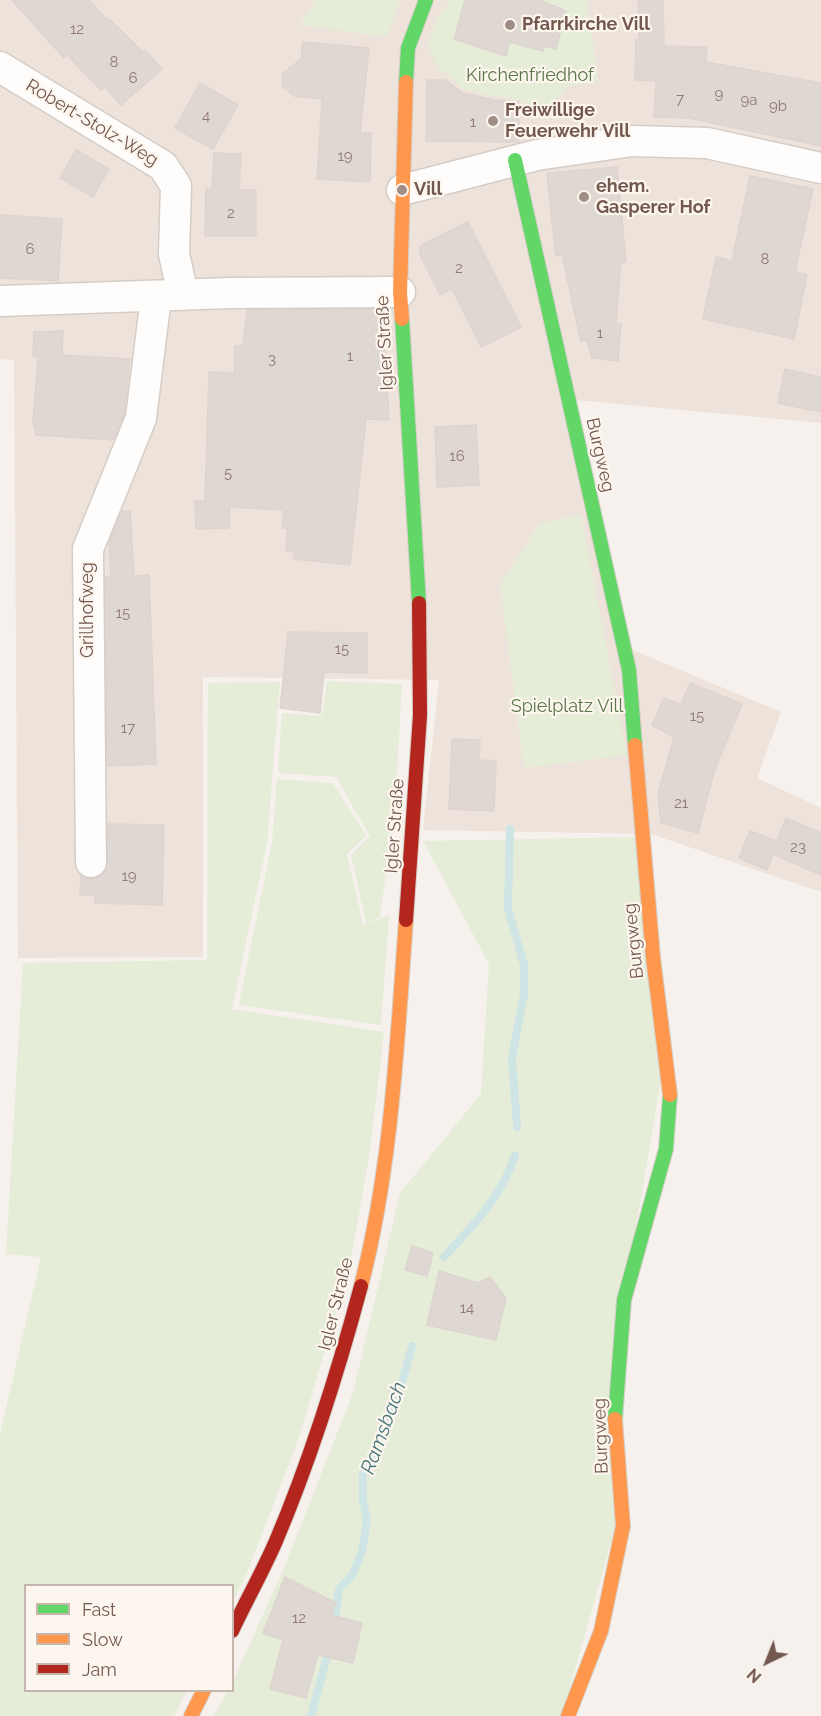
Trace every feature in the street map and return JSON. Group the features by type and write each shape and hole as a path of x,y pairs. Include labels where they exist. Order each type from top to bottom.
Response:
{"main road":[{"name":"Igler Straße","path":"234,1627 275,1542 306,1464 341,1360 372,1234 394,1092 420,715 419,598 400,292 402,190 408,48 426,0"},
{"name":"Burgweg","path":"515,160 629,669 652,957 671,1086 666,1149 624,1300 615,1415 623,1526 601,1630 568,1716"},
{"path":"191,1716 203,1692"}],"street":[{"name":"Robert-Stolz-Weg","path":"0,67 163,166 176,186 170,296"},
{"path":"402,190 515,160 632,141 707,143 821,168"},
{"path":"0,301 400,292"},
{"name":"Grillhofweg","path":"91,862 88,549 141,418 170,296"}],"shaded area":[{"path":"0,0 315,0 301,24 398,3 400,0 821,0 821,423 575,400 628,648 781,712 757,778 821,808 821,892 651,834 423,830 439,680 203,677 203,957 18,958 14,360 0,359"}],"green space":[{"path":"315,0 400,0 387,37 301,25"},
{"name":"Kirchenfriedhof","path":"451,0 466,0 455,39 506,56 509,42 543,51 544,46 556,49 566,11 539,0 587,0 598,81 567,87 550,107 462,89 448,74 441,72 427,45 438,16"},
{"name":"Spielplatz Vill","path":"581,514 627,755 524,768 500,585 539,524"},
{"path":"327,681 402,684 395,809 380,917 366,923 351,855 370,836 336,777 278,773 282,713 322,716"},
{"path":"280,682 267,843 232,1009 384,1032 369,1157 349,1270 298,1441 246,1575 234,1599 234,1584 24,1584 24,1692 186,1692 174,1716 0,1716 0,1434 41,1257 6,1254 23,963 207,960 208,683"},
{"path":"277,779 333,783 366,836 347,854 363,925 389,915 381,1025 239,1005 272,842"},
{"path":"637,837 663,1069 635,1232 617,1521 562,1716 213,1716 227,1692 234,1692 234,1679 284,1568 353,1393 400,1193 481,1094 489,964 423,841"}],"building":[{"path":"12,0 89,0 106,19 108,18 143,52 145,50 162,69 121,105 105,87 101,90 67,55 64,58"},
{"name":"Pfarrkirche Vill","path":"465,0 539,0 566,11 556,49 544,46 543,51 509,42 506,56 454,39"},
{"path":"638,0 663,0 664,46 707,47 706,62 821,83 821,146 689,118 654,117 656,81 635,80 636,39 639,40"},
{"path":"303,42 369,48 360,133 371,133 370,182 317,179 322,99 294,96 282,86 283,73 301,59"},
{"path":"427,80 446,80 462,93 519,102 519,142 426,141"},
{"path":"200,83 238,105 213,149 175,128"},
{"path":"76,150 109,169 93,197 60,178"},
{"path":"214,153 241,154 239,190 256,190 256,236 205,236 206,189 212,189"},
{"name":"ehem. Gasperer Hof","path":"617,167 626,262 621,262 616,324 621,324 618,361 592,358 587,340 581,341 562,255 556,256 547,173"},
{"path":"750,176 813,189 795,272 807,275 794,339 703,319 716,257 732,261"},
{"path":"0,215 62,219 58,281 0,278"},
{"path":"468,222 521,327 481,347 452,289 440,295 420,255 420,246"},
{"path":"382,309 389,420 366,419 350,565 294,559 294,552 286,551 287,528 282,528 284,510 230,507 229,528 196,529 195,501 205,501 209,372 234,373 235,346 243,346 247,310"},
{"path":"63,331 62,355 130,359 124,414 113,440 36,435 33,423 38,357 33,356 34,332"},
{"path":"785,369 821,377 821,412 778,403"},
{"path":"476,425 479,485 437,487 435,427"},
{"path":"122,511 130,511 134,576 149,575 156,764 107,766 106,577 111,577 109,544"},
{"path":"288,632 367,633 367,673 324,672 320,713 280,708"},
{"path":"690,683 742,704 715,769 698,833 661,823 658,794 674,737 652,725 664,698 681,705"},
{"path":"452,739 480,740 479,760 496,761 494,811 449,809"},
{"path":"786,818 821,833 821,875 773,854 767,870 739,858 750,831 777,841"},
{"path":"108,824 164,825 162,905 95,903 95,895 80,895 81,875 92,879 100,876 106,870"},
{"path":"412,1246 433,1253 427,1276 405,1270"},
{"path":"439,1271 478,1283 490,1277 506,1298 496,1340 427,1325"},
{"path":"285,1577 336,1603 331,1615 362,1623 353,1663 318,1655 306,1698 270,1689 283,1640 263,1633"}],"waterway":[{"name":"Ramsbach","path":"510,829 508,908 524,965 524,994 512,1058 517,1127"},
{"name":"Ramsbach","path":"444,1257 495,1197 510,1170 515,1155"},
{"name":"Ramsbach","path":"334,1625 339,1589 353,1574 362,1551 367,1520 363,1500 363,1474 398,1397 412,1346"},
{"name":"Ramsbach","path":"311,1716 330,1646"}],"traffic: fast":[{"path":"406,82 408,48 426,0"},
{"path":"515,160 629,670 635,745"},
{"path":"402,319 419,603"},
{"path":"615,1419 624,1300 666,1149 670,1095"}],"traffic: slow":[{"path":"402,319 400,292 406,82"},
{"path":"635,745 653,957 670,1095"},
{"path":"361,1286 380,1195 392,1104 406,920"},
{"path":"568,1716 601,1631 623,1526 615,1419"},
{"path":"191,1716 203,1692"}],"traffic: jam":[{"path":"406,920 420,715 419,603"},
{"path":"234,1627 271,1552 301,1478 333,1383 361,1286"}],"place":[{"name":"Pfarrkirche Vill","path":"510,25"},
{"name":"Freiwillige Feuerwehr Vill","path":"493,121"},
{"name":"Vill","path":"402,190"},
{"name":"ehem. Gasperer Hof","path":"584,197"}]}
